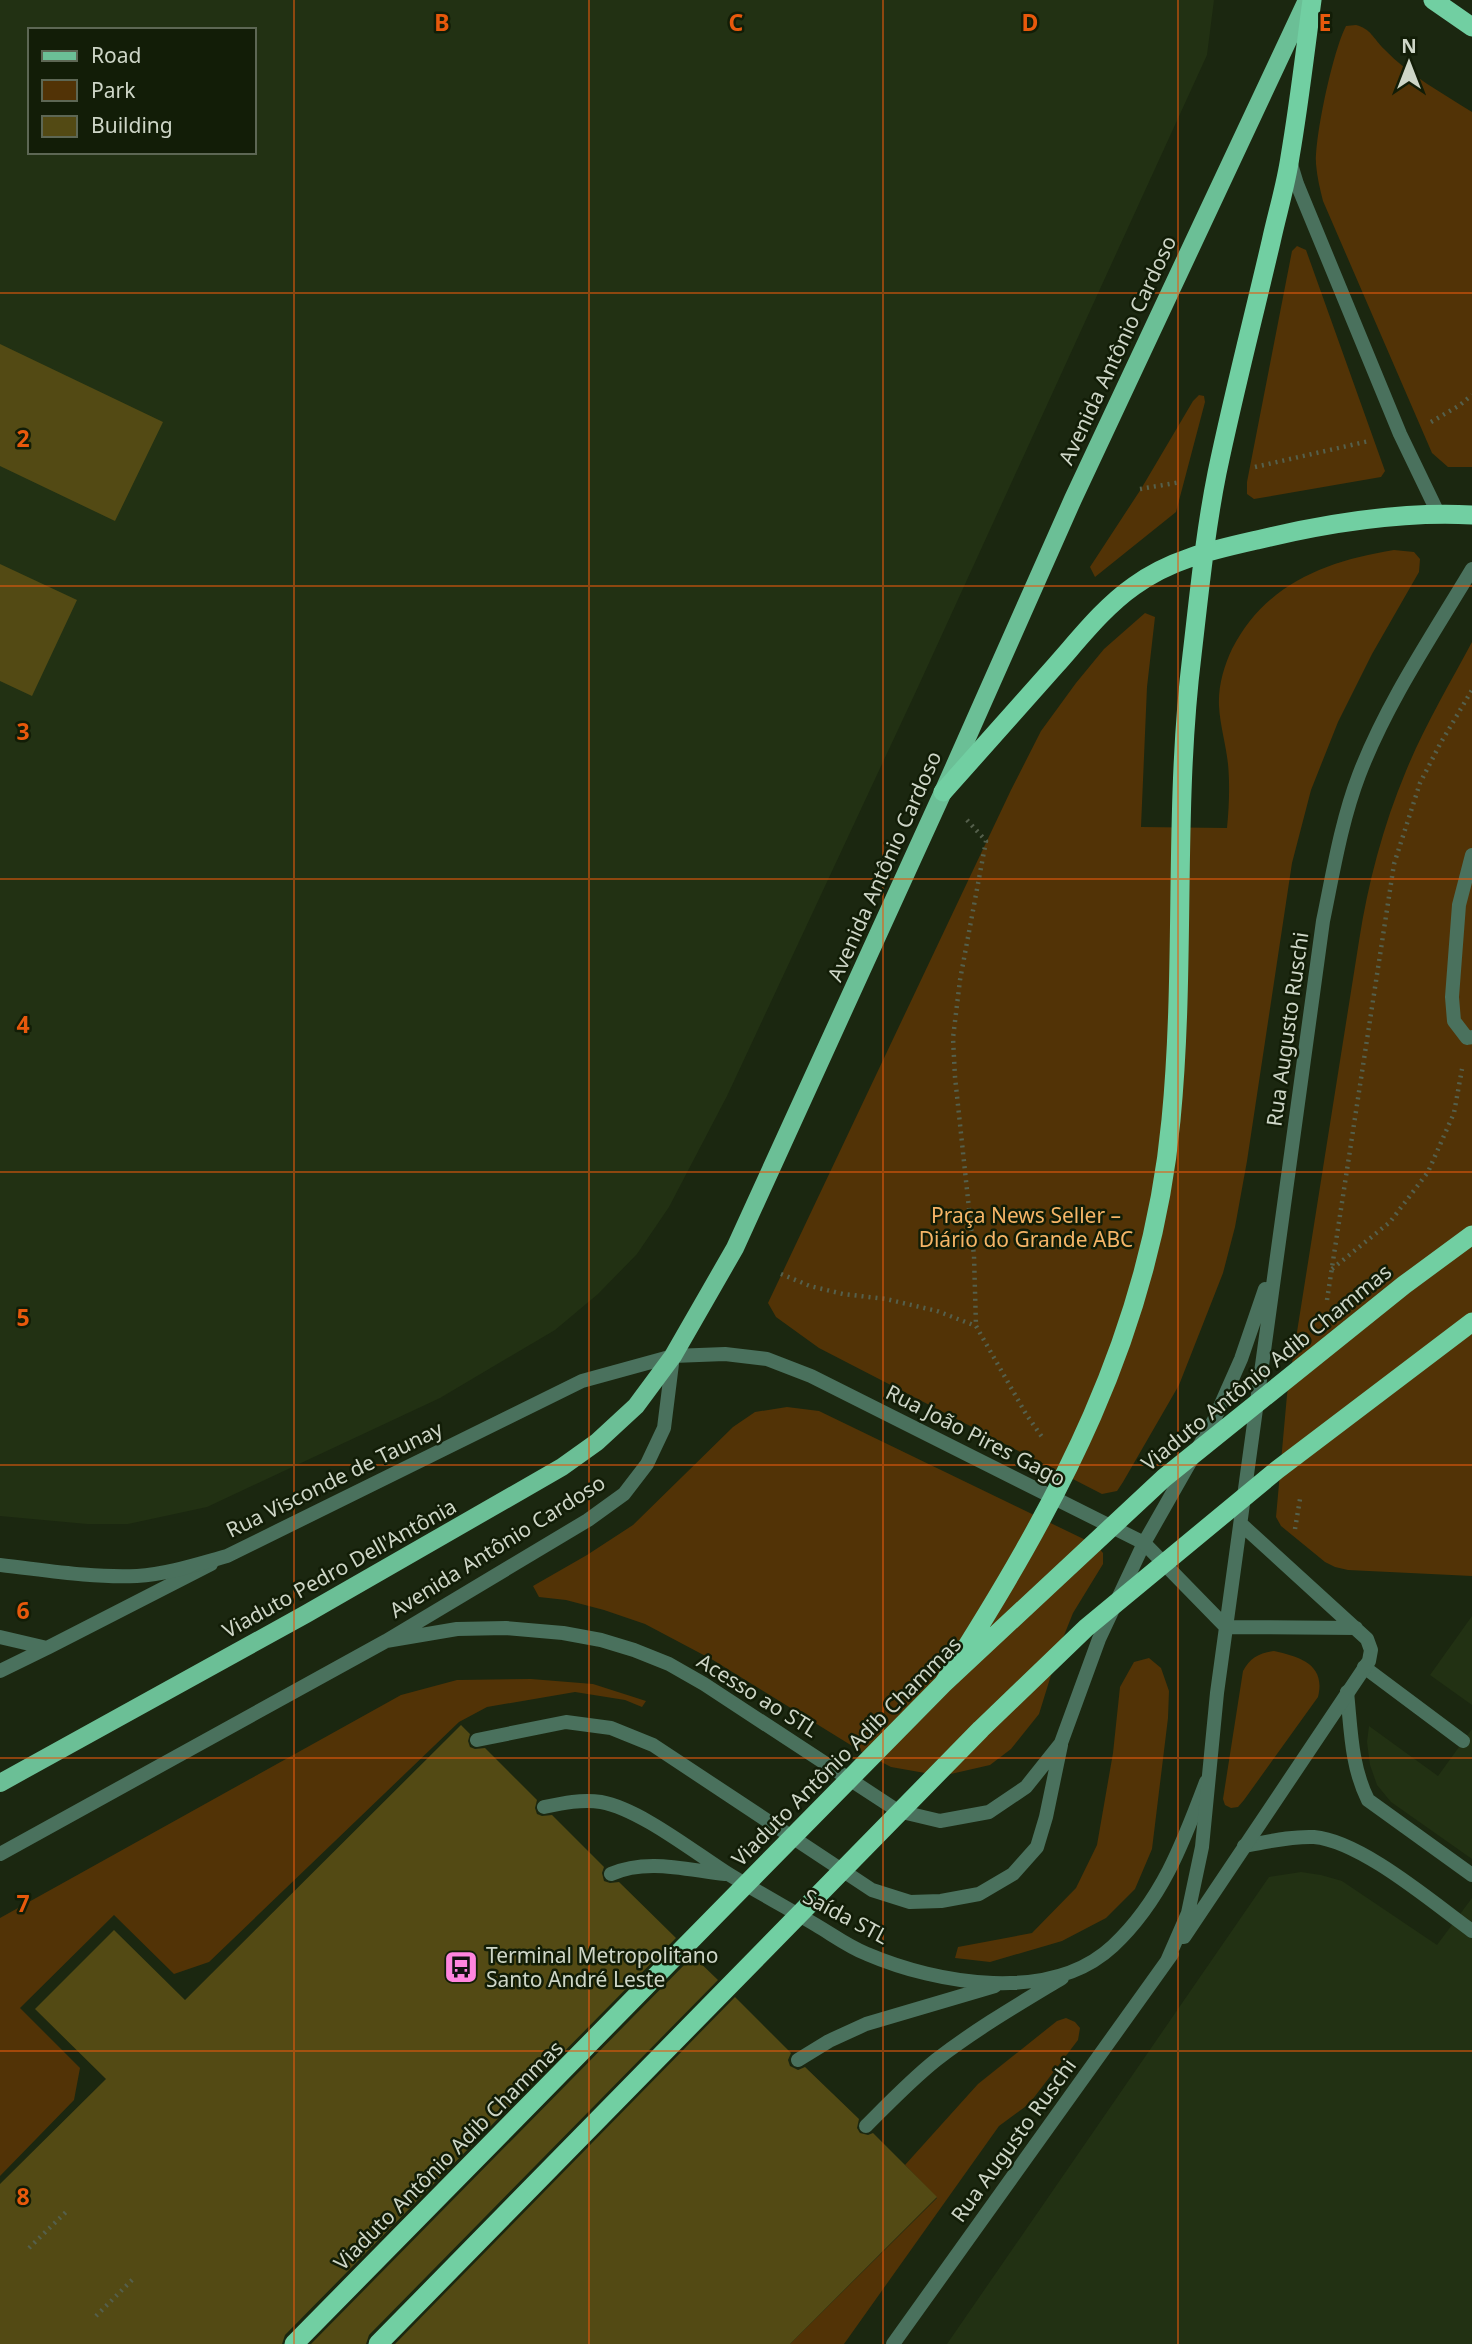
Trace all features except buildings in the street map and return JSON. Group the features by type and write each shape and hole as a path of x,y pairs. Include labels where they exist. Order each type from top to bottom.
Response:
{"highway":[{"path":"943,1684 1022,1558 1059,1488 1114,1366 1146,1265 1161,1193 1171,1121 1176,1048 1184,764 1191,660 1217,476 1290,160 1309,0"},
{"path":"1433,0 1472,27"},
{"path":"943,792 1099,618 1132,587 1167,565 1206,551 1364,519 1438,513 1472,515"},
{"name":"Viaduto Antônio Adib Chammas","path":"294,2344 943,1684 1164,1478 1404,1285 1472,1235"},
{"path":"378,2344 981,1729 1086,1628 1277,1470 1472,1322"}],"main road":[{"name":"Avenida Antônio Cardoso","path":"673,1356 735,1248 1073,499 1309,0"},
{"name":"Viaduto Pedro Dell'Antônia","path":"0,1783 306,1614 562,1467 597,1442 636,1406 673,1356"}],"street":[{"path":"1290,160 1297,184 1400,434 1438,513"},
{"name":"Rua Augusto Ruschi","path":"1167,1961 1188,1913 1202,1847 1217,1693 1323,921 1348,808 1379,728 1472,569"},
{"path":"1469,1038 1454,1021 1452,997 1459,905 1472,855"},
{"name":"Acesso ao STL","path":"386,1642 457,1629 506,1628 563,1633 601,1640 669,1664 705,1684 898,1811 940,1821 989,1812 1026,1787 1061,1743 1099,1639 1144,1542 1214,1420 1241,1359 1276,1259"},
{"name":"Rua João Pires Gago","path":"673,1356 725,1354 767,1359 811,1376 1144,1542 1226,1627"},
{"name":"Rua Visconde de Taunay","path":"0,1565 89,1575 137,1576 182,1569 227,1556 582,1381 673,1356"},
{"name":"Avenida Antônio Cardoso","path":"386,1642 588,1520 624,1494 647,1464 664,1428 673,1356"},
{"path":"1241,1524 1367,1639 1371,1650 1369,1661 1364,1667 1463,1741"},
{"path":"0,1671 227,1556"},
{"path":"1226,1627 1356,1628"},
{"path":"0,1637 47,1648"},
{"path":"0,1854 386,1642"},
{"name":"Rua Augusto Ruschi","path":"893,2344 1167,1961 1364,1667"},
{"path":"1347,1692 1353,1761 1368,1800 1472,1875"},
{"path":"477,1740 566,1723 611,1728 653,1745 872,1890 910,1902 941,1901 979,1894 1013,1874 1037,1847 1061,1743"},
{"name":"Saída STL","path":"544,1807 572,1801 601,1802 628,1810 730,1875 865,1954 920,1974 1000,1984 1034,1981 1079,1969 1111,1948 1139,1918 1161,1886 1178,1855 1209,1773"},
{"path":"1244,1846 1297,1837 1334,1841 1364,1855 1472,1931"},
{"path":"611,1874 628,1867 646,1865 730,1875"},
{"path":"866,2126 936,2060 985,2025 1079,1969"},
{"path":"798,2060 829,2041 866,2024 1000,1984"}],"path":[{"path":"1140,489 1217,476 1400,434 1435,421 1472,395"},
{"path":"943,792 986,841 960,980 953,1038 974,1256 976,1326 1033,1426 1049,1446"},
{"path":"1331,1269 1390,1222 1428,1172 1454,1113 1469,1038"},
{"path":"781,1274 810,1286 843,1294 886,1298 937,1311 976,1326"},
{"path":"29,2249 68,2210"},
{"path":"96,2316 135,2277"}],"shaded area":[{"path":"0,0 1214,0 1207,55 918,687 727,1096 669,1207 637,1254 598,1294 555,1330 440,1398 207,1507 128,1524 87,1524 0,1516"},
{"path":"1472,1616 1472,1705 1430,1675"},
{"path":"1369,1726 1438,1776 1472,1729 1472,1859 1391,1802 1377,1785 1370,1765 1367,1742"},
{"path":"1301,1872 1342,1881 1437,1945 1472,1898 1472,2344 947,2344 1269,1877"}],"green space":[{"path":"1356,25 1369,31 1384,49 1415,75 1472,112 1472,467 1448,467 1432,453 1323,201 1316,164 1322,114 1341,38 1346,26"},
{"path":"1297,246 1306,250 1385,471 1381,477 1254,499 1247,494 1247,482 1292,251"},
{"path":"1199,395 1204,396 1205,402 1176,512 1095,577 1090,567"},
{"name":"Praça News Seller – Diário do Grande ABC","path":"1394,550 1414,552 1420,559 1419,572 1372,654 1338,722 1311,790 1292,863 1247,1161 1223,1273 1179,1385 1117,1491 1102,1494 819,1348 776,1317 768,1303 1041,731 1104,649 1145,613 1155,617 1147,687 1141,827 1227,828 1229,772 1219,691 1232,649 1262,608 1300,579 1345,561"},
{"path":"1472,642 1472,1576 1348,1570 1325,1562 1281,1526 1276,1517 1287,1395 1359,941 1372,876 1383,834 1406,771"},
{"path":"787,1407 819,1411 1096,1545 1103,1553 1103,1564 1073,1613 1061,1643 1039,1714 1011,1749 990,1765 942,1776 891,1767 713,1660 645,1624 566,1600 539,1597 533,1586 633,1525 733,1427 755,1412"},
{"path":"1274,1651 1302,1660 1315,1670 1320,1686 1318,1697 1244,1800 1238,1807 1231,1808 1225,1805 1223,1799 1243,1671 1256,1657"},
{"path":"1149,1658 1161,1668 1169,1691 1168,1718 1152,1849 1135,1889 1106,1918 1062,1941 990,1962 955,1958 958,1947 1032,1933 1076,1888 1097,1845 1113,1753 1120,1687 1134,1662"},
{"path":"531,1679 593,1684 646,1701 642,1707 625,1700 575,1692 487,1707 459,1722 209,1962 174,1974 114,1915 20,2008 80,2068 74,2100 0,2176 0,1918 401,1695 457,1680"},
{"path":"1066,2018 1080,2028 1078,2040 1029,2104 999,2126 844,2344 790,2344 937,2198 905,2165 978,2084 1057,2021"}],"place":[{"name":"Terminal Metropolitano Santo André Leste","path":"461,1967"}]}
